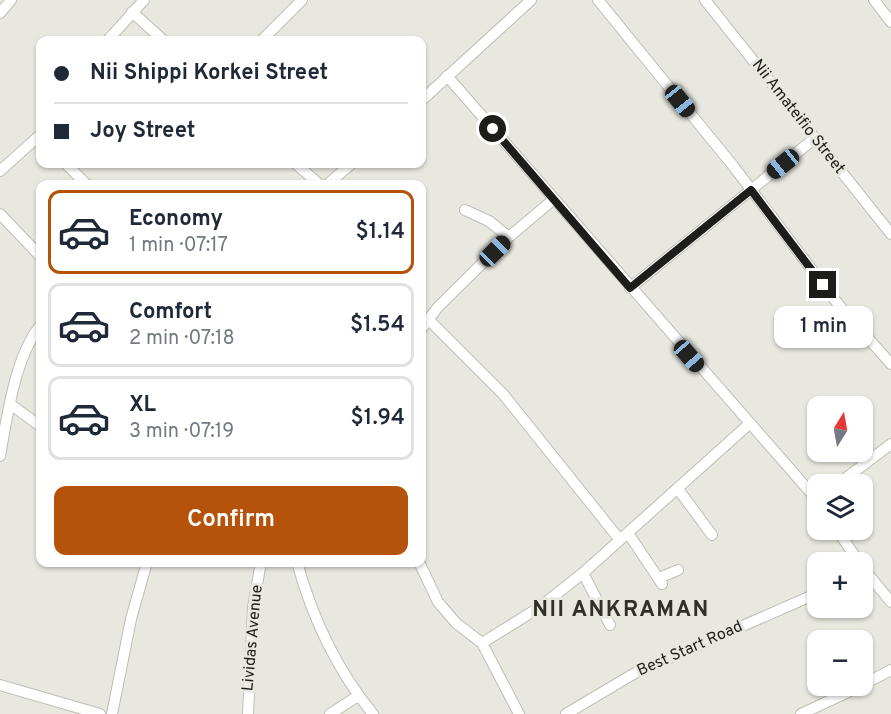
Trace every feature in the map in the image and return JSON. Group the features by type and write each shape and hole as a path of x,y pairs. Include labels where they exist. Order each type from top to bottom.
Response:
{"street":[{"path":"0,13 11,0"},
{"path":"111,36 144,0"},
{"path":"266,36 302,0"},
{"path":"426,96 531,0"},
{"path":"598,0 751,190 838,304 891,364"},
{"name":"Nii Amateifio Street","path":"705,0 891,234"},
{"path":"874,0 891,22"},
{"path":"132,12 159,36"},
{"path":"447,76 807,489"},
{"path":"630,288 815,138"},
{"path":"0,171 36,139"},
{"path":"70,168 82,180"},
{"path":"301,168 314,180"},
{"path":"333,180 346,168"},
{"path":"426,323 438,307 509,237 554,199"},
{"path":"465,210 489,221 509,237"},
{"path":"0,214 36,252"},
{"path":"426,325 503,394 660,581 678,570"},
{"path":"0,456 10,404 25,356 36,334"},
{"path":"10,404 36,423"},
{"path":"482,643 540,607 583,573 748,424"},
{"path":"851,474 891,444"},
{"path":"678,489 712,535"},
{"path":"112,714 146,567"},
{"name":"Lividas Avenue","path":"248,714 253,607 260,567"},
{"path":"299,567 316,618 358,696 373,714"},
{"path":"421,567 438,602 456,623 482,643 519,714"},
{"path":"583,573 610,625"},
{"path":"873,581 891,603"},
{"name":"Best Start Road","path":"566,714 635,673 807,598"},
{"path":"873,679 891,670"},
{"path":"0,685 100,714"},
{"path":"330,714 358,696"},
{"path":"801,714 839,696"}],"district":[{"name":"NII ANKRAMAN","path":"621,610"}],"route":[{"path":"493,129 630,288 751,190 823,285"}]}
